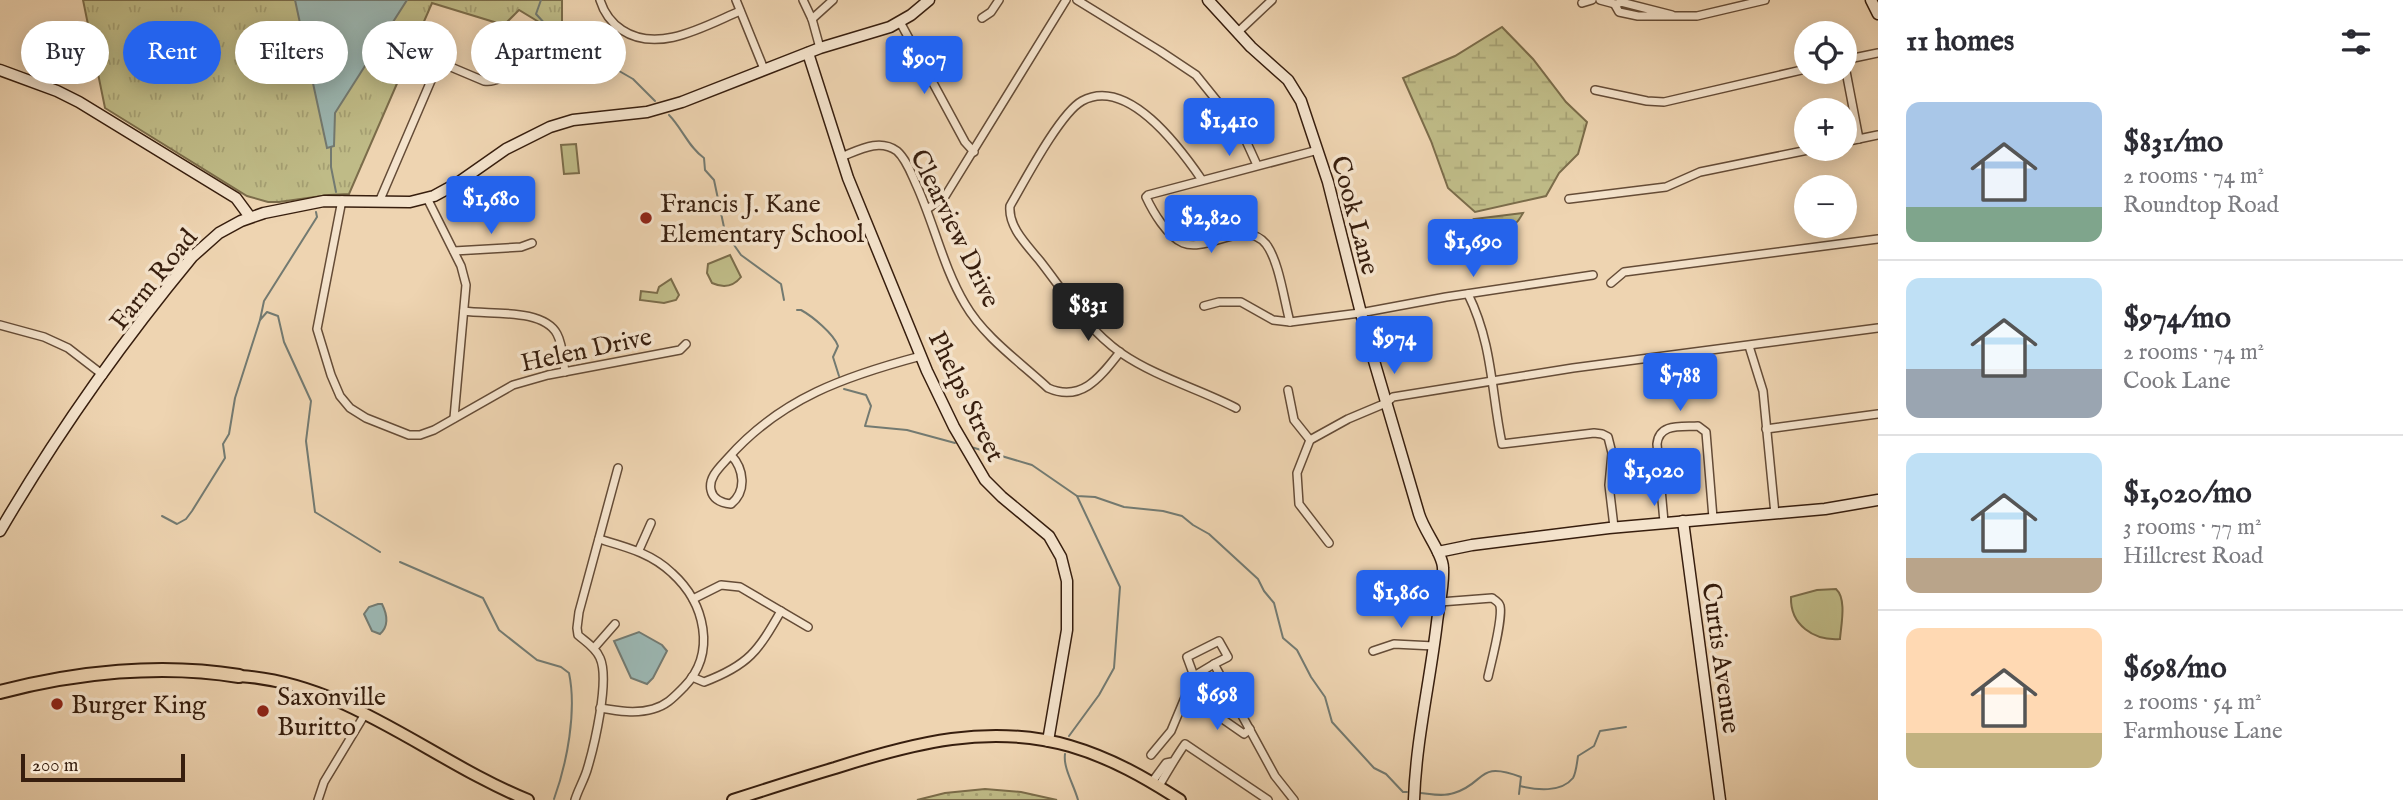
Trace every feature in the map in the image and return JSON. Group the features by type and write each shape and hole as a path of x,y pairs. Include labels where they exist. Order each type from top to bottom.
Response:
{"highway":[{"path":"0,692 47,680 125,672 194,672 239,676"}],"main road":[{"path":"239,676 314,690 365,714 477,777 528,800"},
{"path":"733,800 869,757 940,739 990,734 1048,741 1097,755 1156,784 1180,800"}],"street":[{"path":"600,0 605,14 614,24 630,35 644,40 674,37 740,11"},
{"path":"736,0 764,69"},
{"path":"803,0 812,19 820,48"},
{"path":"812,19 833,0"},
{"name":"Farm Road","path":"0,531 68,423 103,375 197,252 219,233 250,217 310,204 342,200 410,202 427,198 456,184 516,142 550,127 573,120 659,109 820,48 900,22 929,0"},
{"path":"982,18 991,12 999,0"},
{"path":"927,209 944,198 1066,0"},
{"path":"1077,0 1196,75 1242,132 1258,165"},
{"name":"Cook Lane","path":"1208,0 1251,47 1280,71 1296,89 1318,150 1360,313 1423,526 1443,566 1434,646 1419,737 1414,800"},
{"path":"1238,32 1272,0"},
{"path":"1582,3 1591,0"},
{"path":"1600,0 1615,4 1618,10 1626,15 1647,17 1698,16 1765,0"},
{"path":"1723,0 1727,9"},
{"path":"1871,0 1878,14"},
{"path":"900,22 965,142 974,152"},
{"path":"1857,58 1878,52"},
{"name":"Phelps Street","path":"808,53 841,157 937,394 977,470 1002,497 1049,536 1061,557 1067,581 1067,630 1048,741"},
{"path":"379,202 439,62 471,76"},
{"path":"0,70 57,91 90,108 236,198 250,217"},
{"path":"1595,90 1647,101 1670,102 1794,71"},
{"path":"1849,84 1860,139"},
{"path":"1202,180 1185,156 1145,115 1115,97 1092,97 1081,101 1062,120 1010,206 1010,215 1015,229 1092,328 1120,352 1140,364 1236,408"},
{"path":"1857,140 1878,135"},
{"name":"Clearview Drive","path":"841,157 877,144 899,152 927,209 953,278 971,314 1048,387 1059,392 1081,390 1101,374 1120,352"},
{"path":"1290,322 1275,266 1263,240 1244,234 1191,245 1182,243 1171,234 1146,197 1318,150"},
{"path":"1569,200 1666,187 1700,172 1794,153"},
{"path":"427,198 454,251 466,285 454,418"},
{"name":"Helen Drive","path":"342,200 317,329 327,366 340,396 350,408 366,418 409,435 420,435 513,385 680,350 686,344"},
{"path":"1611,283 1625,272 1878,239"},
{"path":"454,251 521,247 532,243"},
{"path":"1204,306 1219,302 1241,302 1273,320 1290,322 1593,275"},
{"path":"1468,294 1483,330 1494,382 1502,444 1594,433 1608,437 1612,453 1609,485 1614,527"},
{"path":"464,311 526,316 540,319 550,325 557,334 565,372"},
{"path":"0,325 44,337 68,348 103,375"},
{"path":"1329,543 1299,505 1297,473 1310,440 1392,397 1573,368 1878,328"},
{"path":"1749,346 1763,391 1775,514"},
{"path":"731,455 739,463 742,487 737,499 724,503 716,499 711,491 711,480 731,455 761,426 808,395 836,382 921,356"},
{"path":"1288,390 1294,420 1310,440"},
{"path":"1766,429 1878,414"},
{"path":"1664,522 1657,444 1662,430 1671,428 1698,426 1706,432 1713,518"},
{"path":"575,800 592,753 603,671 601,659 594,648 578,635 579,612 618,468"},
{"path":"1438,552 1472,545 1614,527 1825,509 1878,500"},
{"name":"Curtis Avenue","path":"1683,521 1720,800"},
{"path":"639,550 651,523"},
{"path":"599,539 639,550 673,573 692,598 702,620 704,636 704,652 699,666 669,702 656,709 627,712 600,708"},
{"path":"692,598 712,588 732,585 760,597 808,627"},
{"path":"1440,602 1492,598 1500,606 1488,677"},
{"path":"692,677 704,682 740,667 757,649 781,611"},
{"path":"594,648 615,624"},
{"path":"1151,755 1171,731 1194,676 1228,657 1219,641 1187,657 1194,676"},
{"path":"1373,651 1394,644 1434,646"},
{"path":"1214,664 1275,776 1294,800"},
{"path":"1234,699 1222,718 1244,734 1250,729"},
{"path":"318,800 324,782 365,714"},
{"path":"1171,731 1185,744 1268,800"},
{"path":"1156,784 1171,767 1171,762 1185,744"}],"green space":[{"path":"83,0 562,0 562,21 537,21 519,10 508,21 491,21 432,3 424,21 362,21 362,84 397,84 349,194 279,202 247,196 105,108 100,84 109,84 109,21 87,21"},
{"path":"1502,27 1533,59 1566,102 1587,122 1578,154 1559,173 1546,196 1475,212 1448,188 1403,78 1455,56"},
{"path":"576,144 579,173 564,174 561,145"},
{"path":"1523,213 1513,226 1500,232 1486,231 1474,219"},
{"path":"730,255 741,277 728,286 712,283 707,273 708,264"},
{"path":"671,279 679,295 676,300 664,303 640,300 641,291 657,293 659,287"},
{"path":"1836,589 1842,606 1840,639 1821,637 1805,629 1795,616 1791,597 1817,590"},
{"path":"985,789 1021,792 1057,800 917,800 945,793"}],"water":[{"path":"295,0 407,0 394,21 362,21 362,71 335,113 334,146 327,148 313,84 348,84 348,21 300,21"},
{"path":"382,604 386,620 380,634 372,631 364,614 369,607"},
{"path":"639,632 662,645 667,651 647,684 631,678 614,641"}],"waterway":[{"path":"541,0 536,14 547,26 564,34 588,53 633,79 655,101"},
{"path":"669,115 704,158 705,170 714,180 725,232 741,255 781,284 784,300"},
{"path":"331,147 331,167 336,192"},
{"path":"316,212 317,217 264,301 260,320 267,312 278,316 284,342 311,401 306,441 315,512 380,552"},
{"path":"797,310 816,321 836,341 838,346 833,357 839,376"},
{"path":"162,516 177,524 186,519 225,458 223,444 229,434 235,398 260,320"},
{"path":"844,389 866,395 871,406 865,426 907,430 955,443"},
{"path":"971,447 1032,465 1077,496 1095,497 1124,507 1182,516 1209,534 1258,579 1274,603 1283,638 1297,650 1325,697 1332,722 1374,768 1386,774 1403,792 1407,792"},
{"path":"1069,736 1099,695 1114,668 1120,587 1077,496"},
{"path":"400,562 483,598 499,630 537,660 561,667 569,673 572,704 569,737 554,799"},
{"path":"1520,786 1548,789 1568,783 1574,776 1578,756 1594,746 1600,731 1626,727"},
{"path":"1065,754 1067,771 1078,800"},
{"path":"1420,793 1454,793 1465,789 1483,775 1496,771 1521,777 1519,794"}],"place":[{"name":"Francis J. Kane Elementary School","path":"646,218"},
{"name":"Burger King","path":"57,704"},
{"name":"Saxonville Buritto","path":"263,711"}]}
